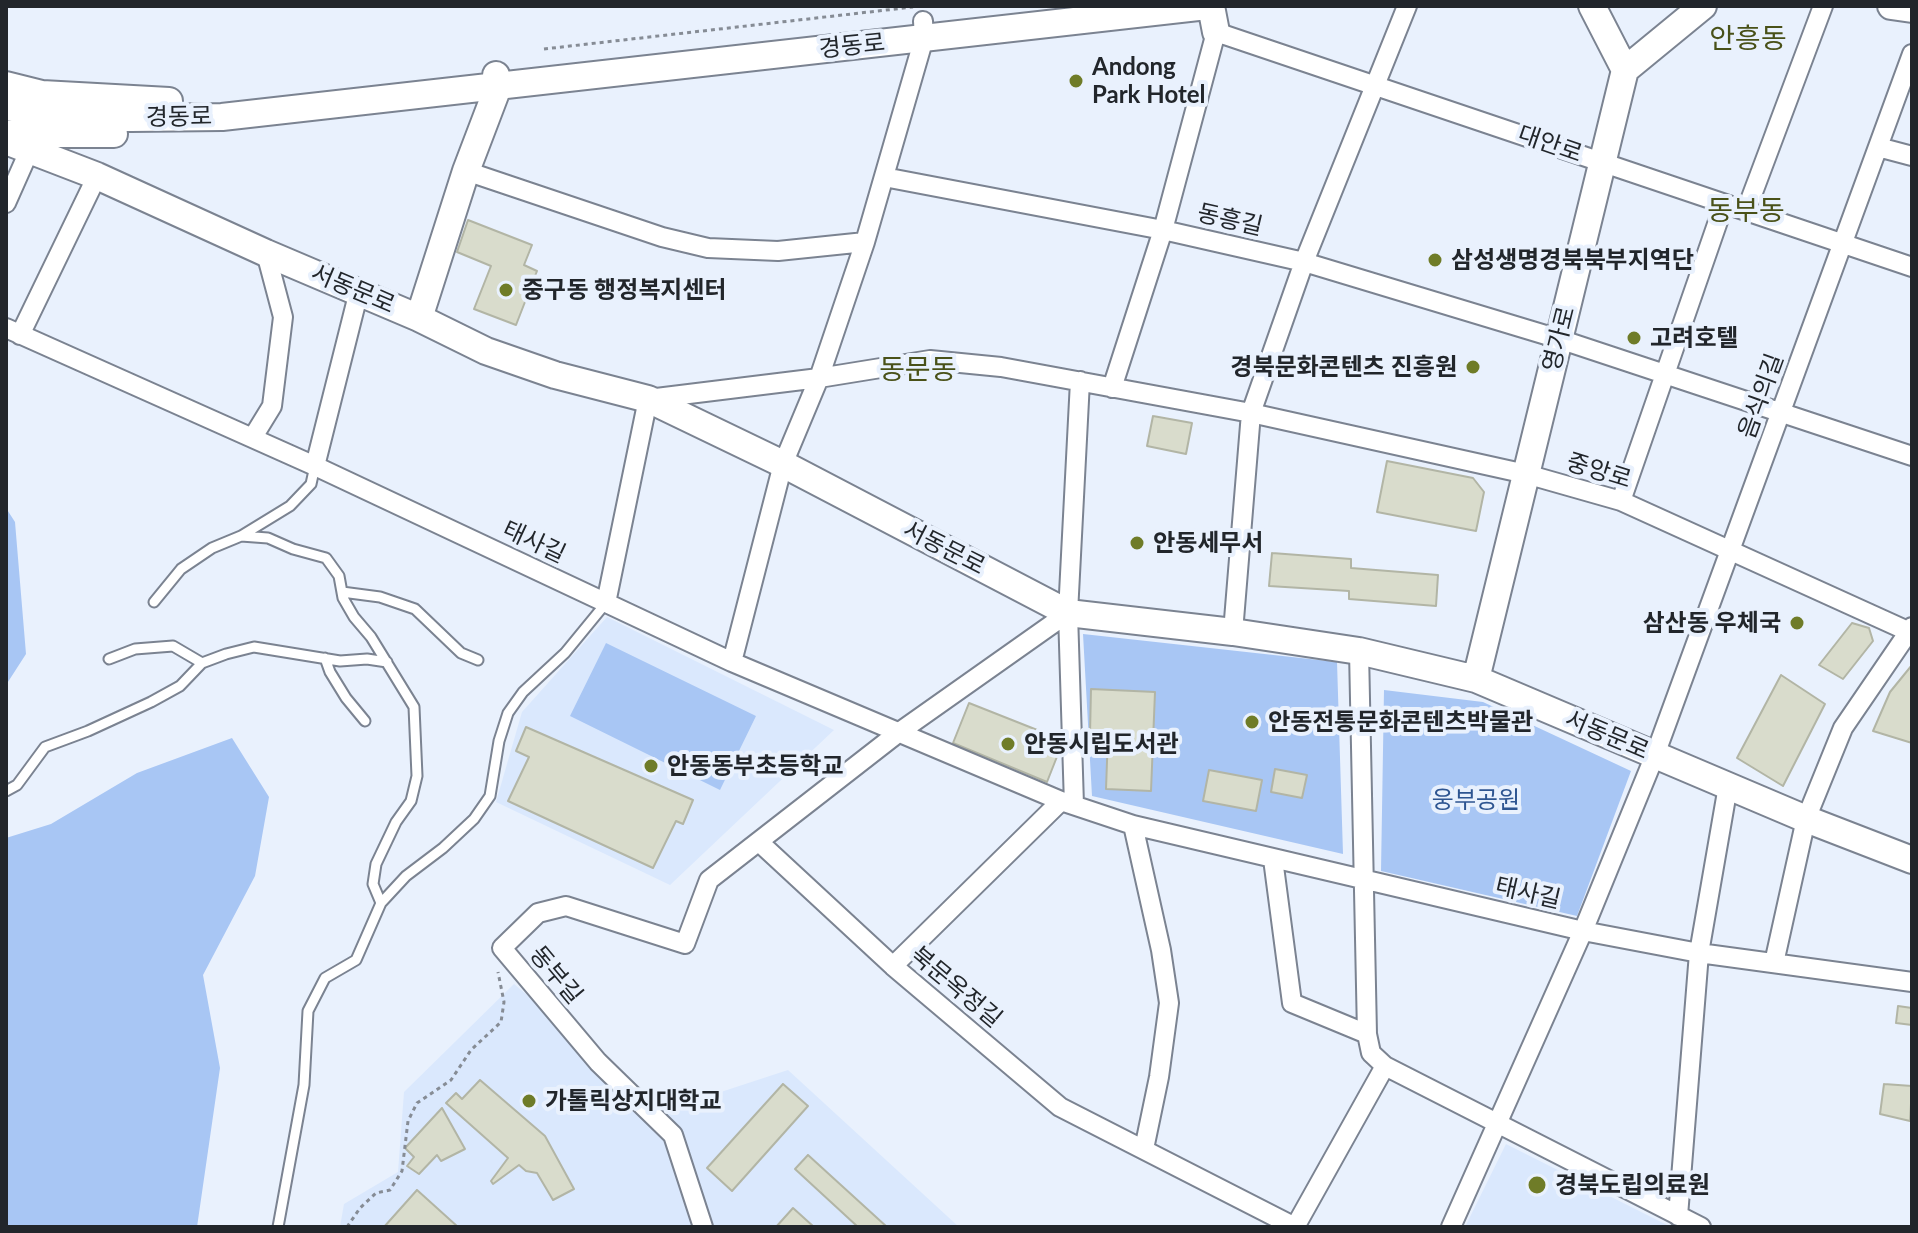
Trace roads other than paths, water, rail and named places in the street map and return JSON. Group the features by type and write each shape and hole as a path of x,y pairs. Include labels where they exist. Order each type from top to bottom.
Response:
{"street":[{"name":"경동로","path":"6,107 65,115 131,118 497,79 1052,6"},
{"name":"경동로","path":"922,22 1209,6"},
{"path":"1112,388 1163,230 1216,32 1209,6"},
{"path":"1233,632 1251,413 1304,262 1407,6"},
{"path":"1592,6 1625,70 1703,6"},
{"path":"1746,211 1823,6"},
{"path":"1891,6 1912,9"},
{"path":"732,662 783,464 819,378 865,242 922,22"},
{"name":"대안로","path":"1216,32 1912,267"},
{"name":"음식의길","path":"1451,1227 1583,931 1655,755 1912,54"},
{"name":"영가로","path":"1476,679 1625,70"},
{"path":"419,318 497,79"},
{"path":"6,85 42,94 156,101 221,109"},
{"path":"6,134 112,134 157,130 221,109"},
{"path":"6,203 18,145"},
{"name":"서동문로","path":"18,145 97,176 266,253 359,291 486,351 555,375 648,399 783,464 1068,613 1233,632 1359,651 1476,679 1806,819 1912,860"},
{"path":"1878,147 1912,156"},
{"path":"466,171 662,237 708,248 778,251 865,242"},
{"name":"태사길","path":"97,176 13,332 253,437 732,662 1067,803 1133,825 1583,931 1699,953 1912,982"},
{"name":"동흥길","path":"884,177 1163,230 1304,262 1559,339 1912,456"},
{"path":"1621,501 1724,204"},
{"path":"253,437 272,406 283,317 266,253"},
{"path":"315,466 359,291"},
{"name":"중앙로","path":"648,399 819,378 930,360 1001,367 1080,381 1251,413 1526,474 1621,501 1911,631"},
{"path":"893,966 1067,803 1068,613 1080,381"},
{"path":"606,603 648,399"},
{"path":"759,842 898,733 1068,613"},
{"path":"1774,963 1806,819 1843,728 1911,631"},
{"path":"1359,651 1367,1034 1371,1053 1385,1066 1701,1227"},
{"path":"1678,1216 1699,953 1728,786"},
{"path":"1133,825 1161,950 1169,1003 1159,1077 1144,1149"},
{"name":"동부길","path":"703,1227 673,1135 598,1062 502,948 538,913 566,906 685,944 709,880 759,842"},
{"name":"북문옥정길","path":"759,842 893,966 1060,1107 1295,1227"},
{"path":"1273,859 1292,1003 1367,1034"},
{"path":"1295,1227 1385,1066"}],"lane":[{"path":"154,602 181,569 212,548 241,536 290,506 311,484 315,466"},
{"path":"241,536 268,538 326,558 339,576 342,592 354,617 387,662 414,707 417,776 411,801 396,822 376,864 373,884 381,903"},
{"path":"342,592 380,597 415,609 461,653 478,660"},
{"path":"278,1227 304,1085 308,1011 325,978 356,960 381,903 406,876 474,819 490,796 499,741 508,713 523,692 565,653 606,603"},
{"path":"109,659 135,649 173,646 202,663"},
{"path":"6,791 17,785 45,747 151,702 180,686 202,663 254,647 325,658 387,662"},
{"path":"325,658 346,698 365,721"}],"place":[{"name":"Andong Park Hotel","path":"1076,81"},
{"name":"삼성생명경북북부지역단","path":"1435,260"},
{"name":"중구동 행정복지센터","path":"506,290"},
{"name":"고려호텔","path":"1634,338"},
{"name":"경북문화콘텐츠 진흥원","path":"1473,367"},
{"name":"안동세무서","path":"1137,543"},
{"name":"삼산동 우체국","path":"1797,623"},
{"name":"안동전통문화콘텐츠박물관","path":"1252,722"},
{"name":"안동시립도서관","path":"1008,744"},
{"name":"안동동부초등학교","path":"651,766"},
{"name":"가톨릭상지대학교","path":"529,1101"},
{"name":"경북도립의료원","path":"1537,1185"}],"district":[{"name":"안흥동","path":"1748,39"},
{"name":"동부동","path":"1746,211"},
{"name":"동문동","path":"918,370"}],"park label":[{"name":"웅부공원","path":"1476,800"}]}
